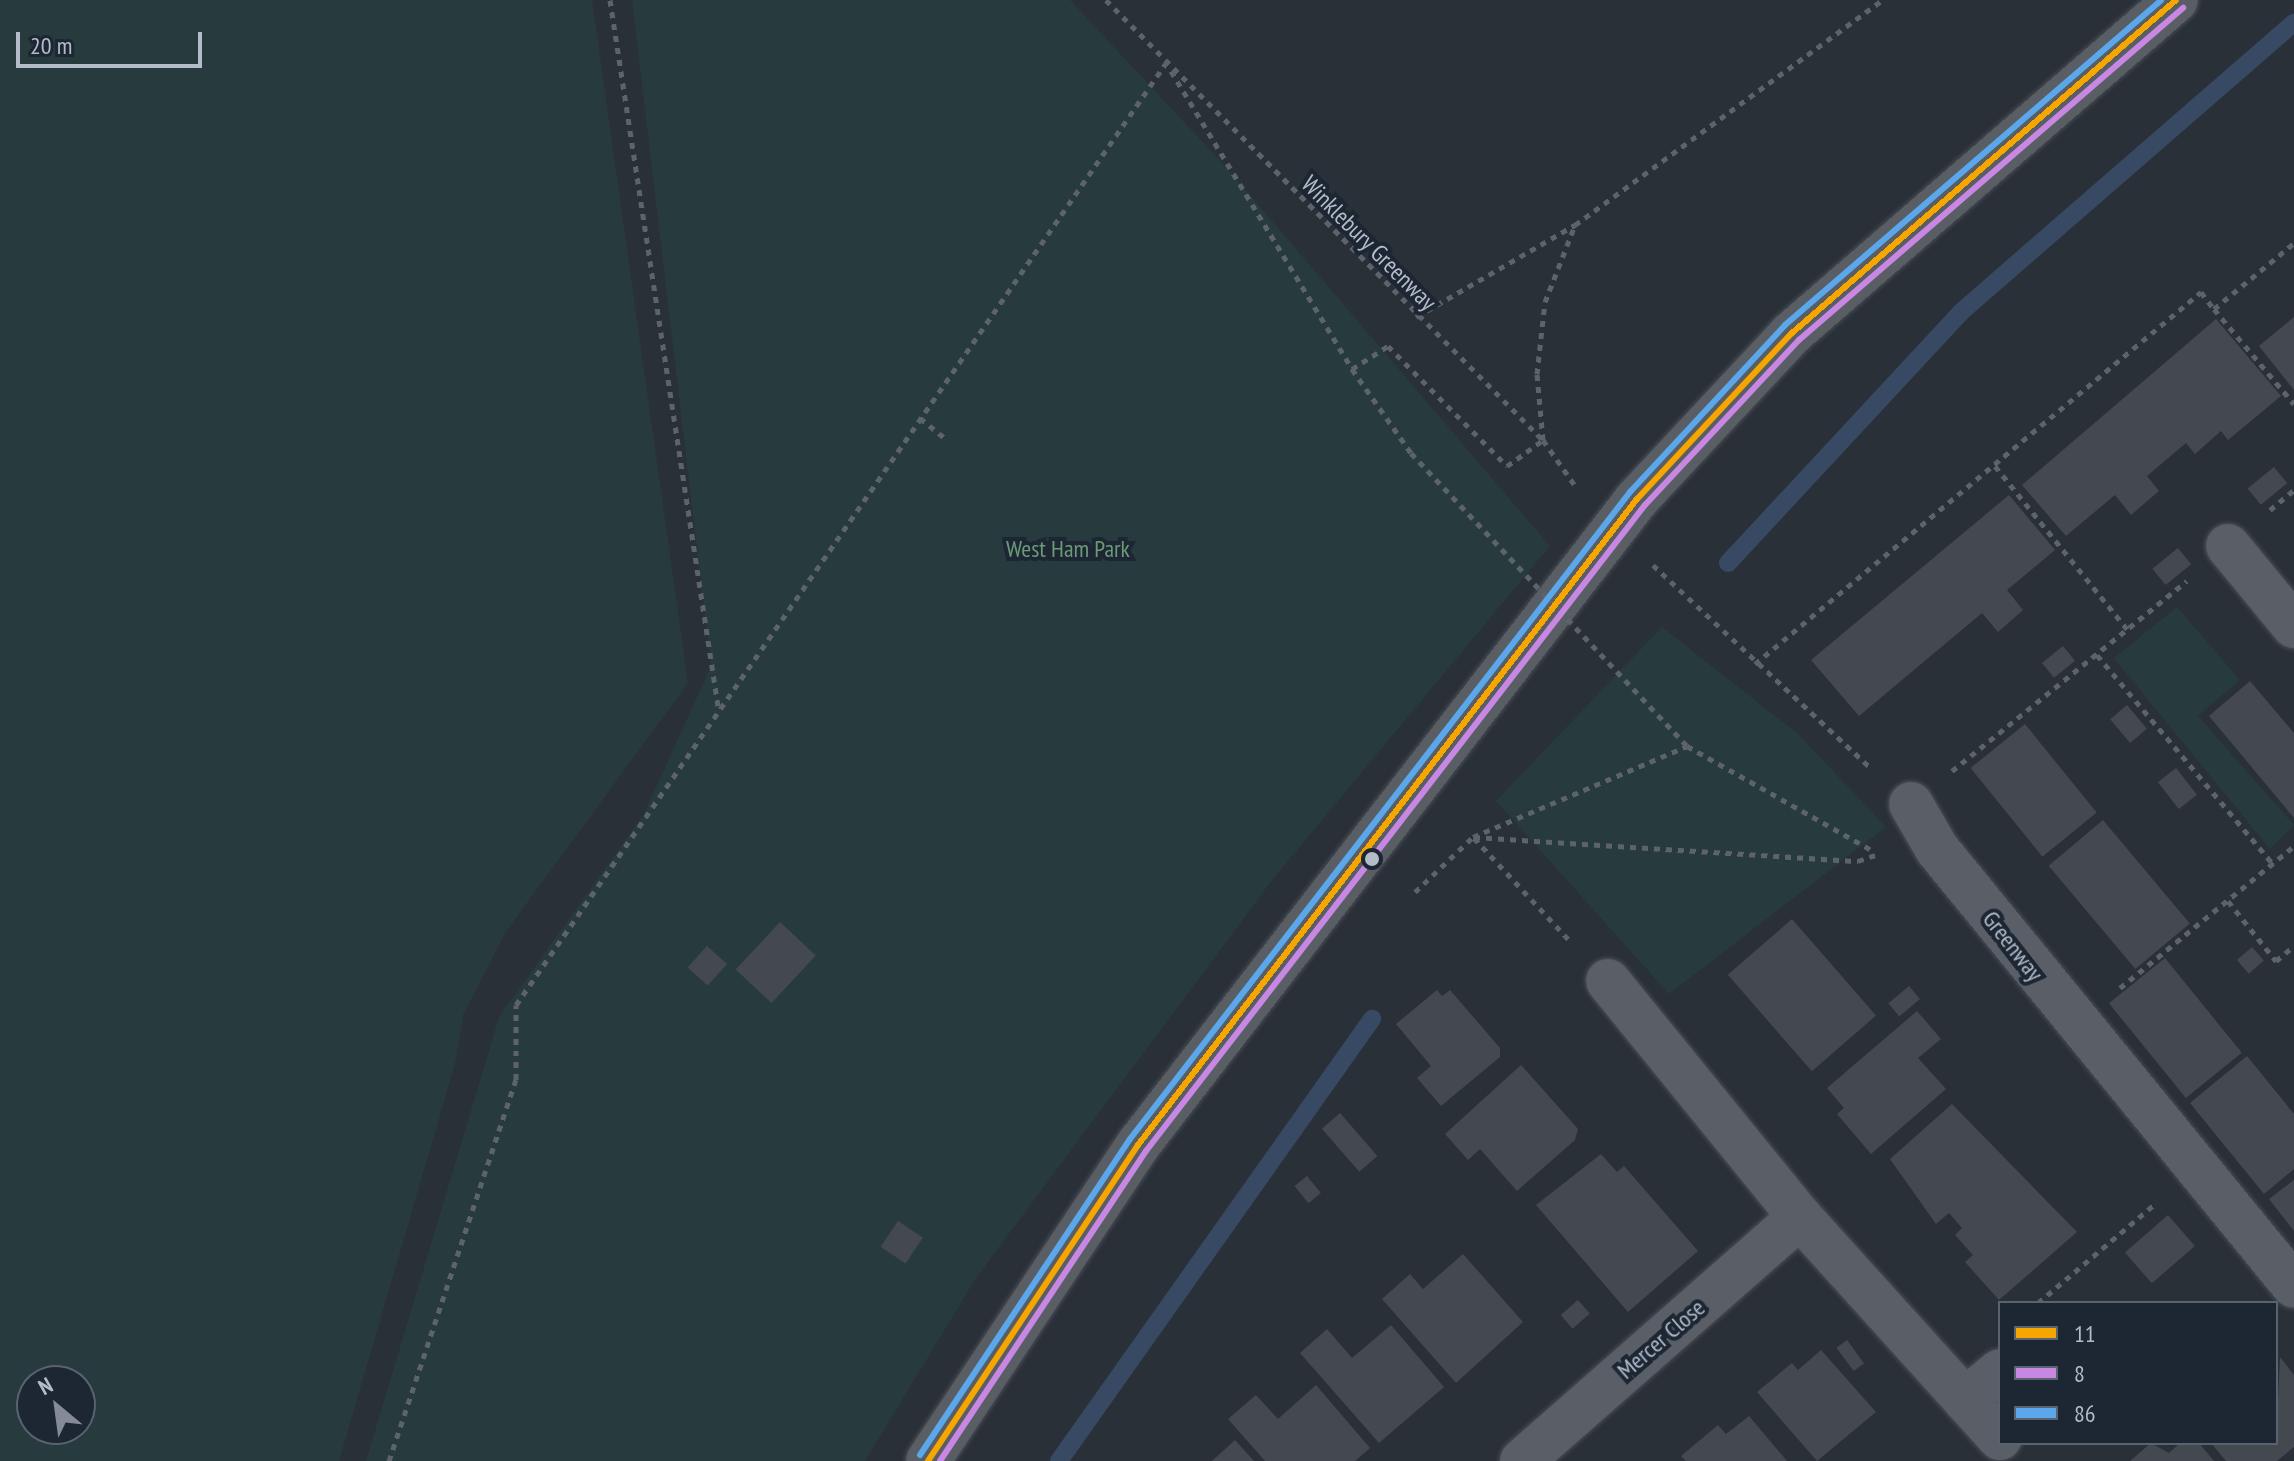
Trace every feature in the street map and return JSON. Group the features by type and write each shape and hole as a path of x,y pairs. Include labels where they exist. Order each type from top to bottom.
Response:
{"main road":[{"path":"928,1461 1138,1145 1637,499 1792,333 2176,0"}],"street":[{"path":"2228,546 2294,626"},
{"name":"Greenway","path":"1911,804 1937,849 2076,1024 2194,1170 2294,1286"},
{"path":"1608,981 1800,1217 1998,1436"},
{"name":"Mercer Close","path":"1522,1461 1800,1217"},
{"path":"1965,1400 1998,1373"},
{"path":"2006,1445 2020,1461"}],"path":[{"path":"610,0 719,707"},
{"name":"Winklebury Greenway","path":"1106,0 1416,317 1543,440 1581,494"},
{"path":"1416,317 1575,225 1882,0"},
{"path":"389,1461 516,1080 516,1005 1166,63 1352,369 1411,453 1687,746 1877,854 1858,861 1473,837"},
{"path":"1352,369 1388,346 1507,466 1543,440 1537,374 1545,302 1575,225"},
{"path":"2214,309 2294,243"},
{"path":"1755,664 2201,292 2294,404"},
{"path":"920,418 947,440"},
{"path":"1995,466 2128,630"},
{"path":"1645,558 1755,664 1911,804 2228,546"},
{"path":"2097,655 2273,864"},
{"path":"1415,892 1473,837 1687,746"},
{"path":"1473,837 1608,981"},
{"path":"2076,1024 2294,846"},
{"path":"2228,901 2276,961 2294,946"},
{"path":"2040,1301 2194,1170"}],"green space":[{"path":"0,0 592,0 688,683 507,930 463,1015 455,1064 339,1461 0,1461"},
{"name":"West Ham Park","path":"632,0 1070,0 1225,166 1550,546 1273,879 976,1278 865,1461 366,1461 499,1017 644,814 711,666"},
{"path":"2177,607 2240,680 2198,716 2294,825 2270,849 2114,658"},
{"path":"1662,627 1797,733 1886,827 1669,994 1496,801"}],"building":[{"path":"2294,317 2294,390 2259,346"},
{"path":"2216,319 2281,396 2228,440 2221,431 2195,454 2186,443 2147,476 2159,491 2131,515 2115,495 2066,536 2022,485"},
{"path":"2274,467 2287,483 2261,505 2248,488"},
{"path":"2009,495 2055,550 2007,590 2023,610 1998,632 1982,613 1859,716 1811,660"},
{"path":"2178,548 2191,564 2166,585 2152,569"},
{"path":"2063,646 2075,661 2054,678 2042,663"},
{"path":"2250,681 2294,733 2294,818 2209,716"},
{"path":"2127,705 2147,729 2130,743 2110,719"},
{"path":"2025,724 2097,813 2042,857 1971,768"},
{"path":"2176,768 2197,795 2179,809 2158,782"},
{"path":"2103,820 2190,923 2135,969 2049,866"},
{"path":"1792,919 1876,1016 1812,1071 1728,975"},
{"path":"780,922 816,955 772,1003 736,970"},
{"path":"707,946 727,964 708,986 688,968"},
{"path":"2252,947 2264,961 2249,974 2237,960"},
{"path":"2165,958 2242,1053 2186,1098 2109,1003"},
{"path":"1909,986 1920,999 1899,1016 1888,1003"},
{"path":"1437,990 1442,996 1450,990 1500,1048 1500,1057 1441,1106 1417,1078 1431,1066 1396,1024"},
{"path":"1917,1011 1941,1039 1918,1058 1946,1089 1871,1154 1837,1114 1844,1108 1827,1088"},
{"path":"2247,1056 2294,1114 2294,1169 2264,1194 2190,1103"},
{"path":"1521,1065 1578,1129 1575,1140 1517,1191 1480,1149 1468,1160 1445,1134"},
{"path":"1952,1104 2077,1232 1999,1300 1965,1262 1973,1255 1955,1235 1962,1228 1949,1213 1936,1224 1890,1159"},
{"path":"1340,1113 1377,1156 1359,1172 1322,1129"},
{"path":"1601,1154 1617,1172 1624,1166 1698,1251 1628,1312 1536,1205"},
{"path":"1307,1176 1321,1193 1308,1203 1295,1186"},
{"path":"2294,1180 2294,1231 2269,1199"},
{"path":"2168,1215 2195,1246 2152,1283 2125,1252"},
{"path":"898,1221 923,1238 906,1263 881,1247"},
{"path":"1463,1254 1523,1322 1456,1383 1382,1299 1410,1274 1423,1289"},
{"path":"1578,1300 1590,1314 1572,1329 1561,1315"},
{"path":"1391,1325 1444,1387 1379,1443 1300,1353 1327,1329 1352,1358"},
{"path":"1847,1340 1864,1363 1854,1371 1836,1348"},
{"path":"1821,1350 1876,1412 1817,1461 1757,1392 1792,1363 1798,1370"},
{"path":"2280,1357 2294,1375 2294,1447 2277,1461 2226,1461 2213,1445 2278,1445"},
{"path":"1316,1385 1370,1448 1355,1461 1265,1461 1228,1419 1256,1395 1278,1419"},
{"path":"1749,1416 1787,1461 1686,1461 1681,1456 1718,1425 1726,1434"},
{"path":"1235,1440 1254,1461 1212,1461"},
{"path":"2149,1445 2169,1453 2178,1445 2201,1445 2214,1461 2130,1461"}],"waterway":[{"path":"1728,563 1961,312 2294,23"},
{"path":"1059,1461 1372,1019"}],"transit line":[{"name":"86","path":"920,1455 1130,1139 1630,492 1785,325 2161,0"},
{"name":"11","path":"928,1461 1138,1145 1637,499 1792,333 2176,0"},
{"name":"8","path":"940,1461 1146,1151 1645,505 1799,340 2183,8"}]}
